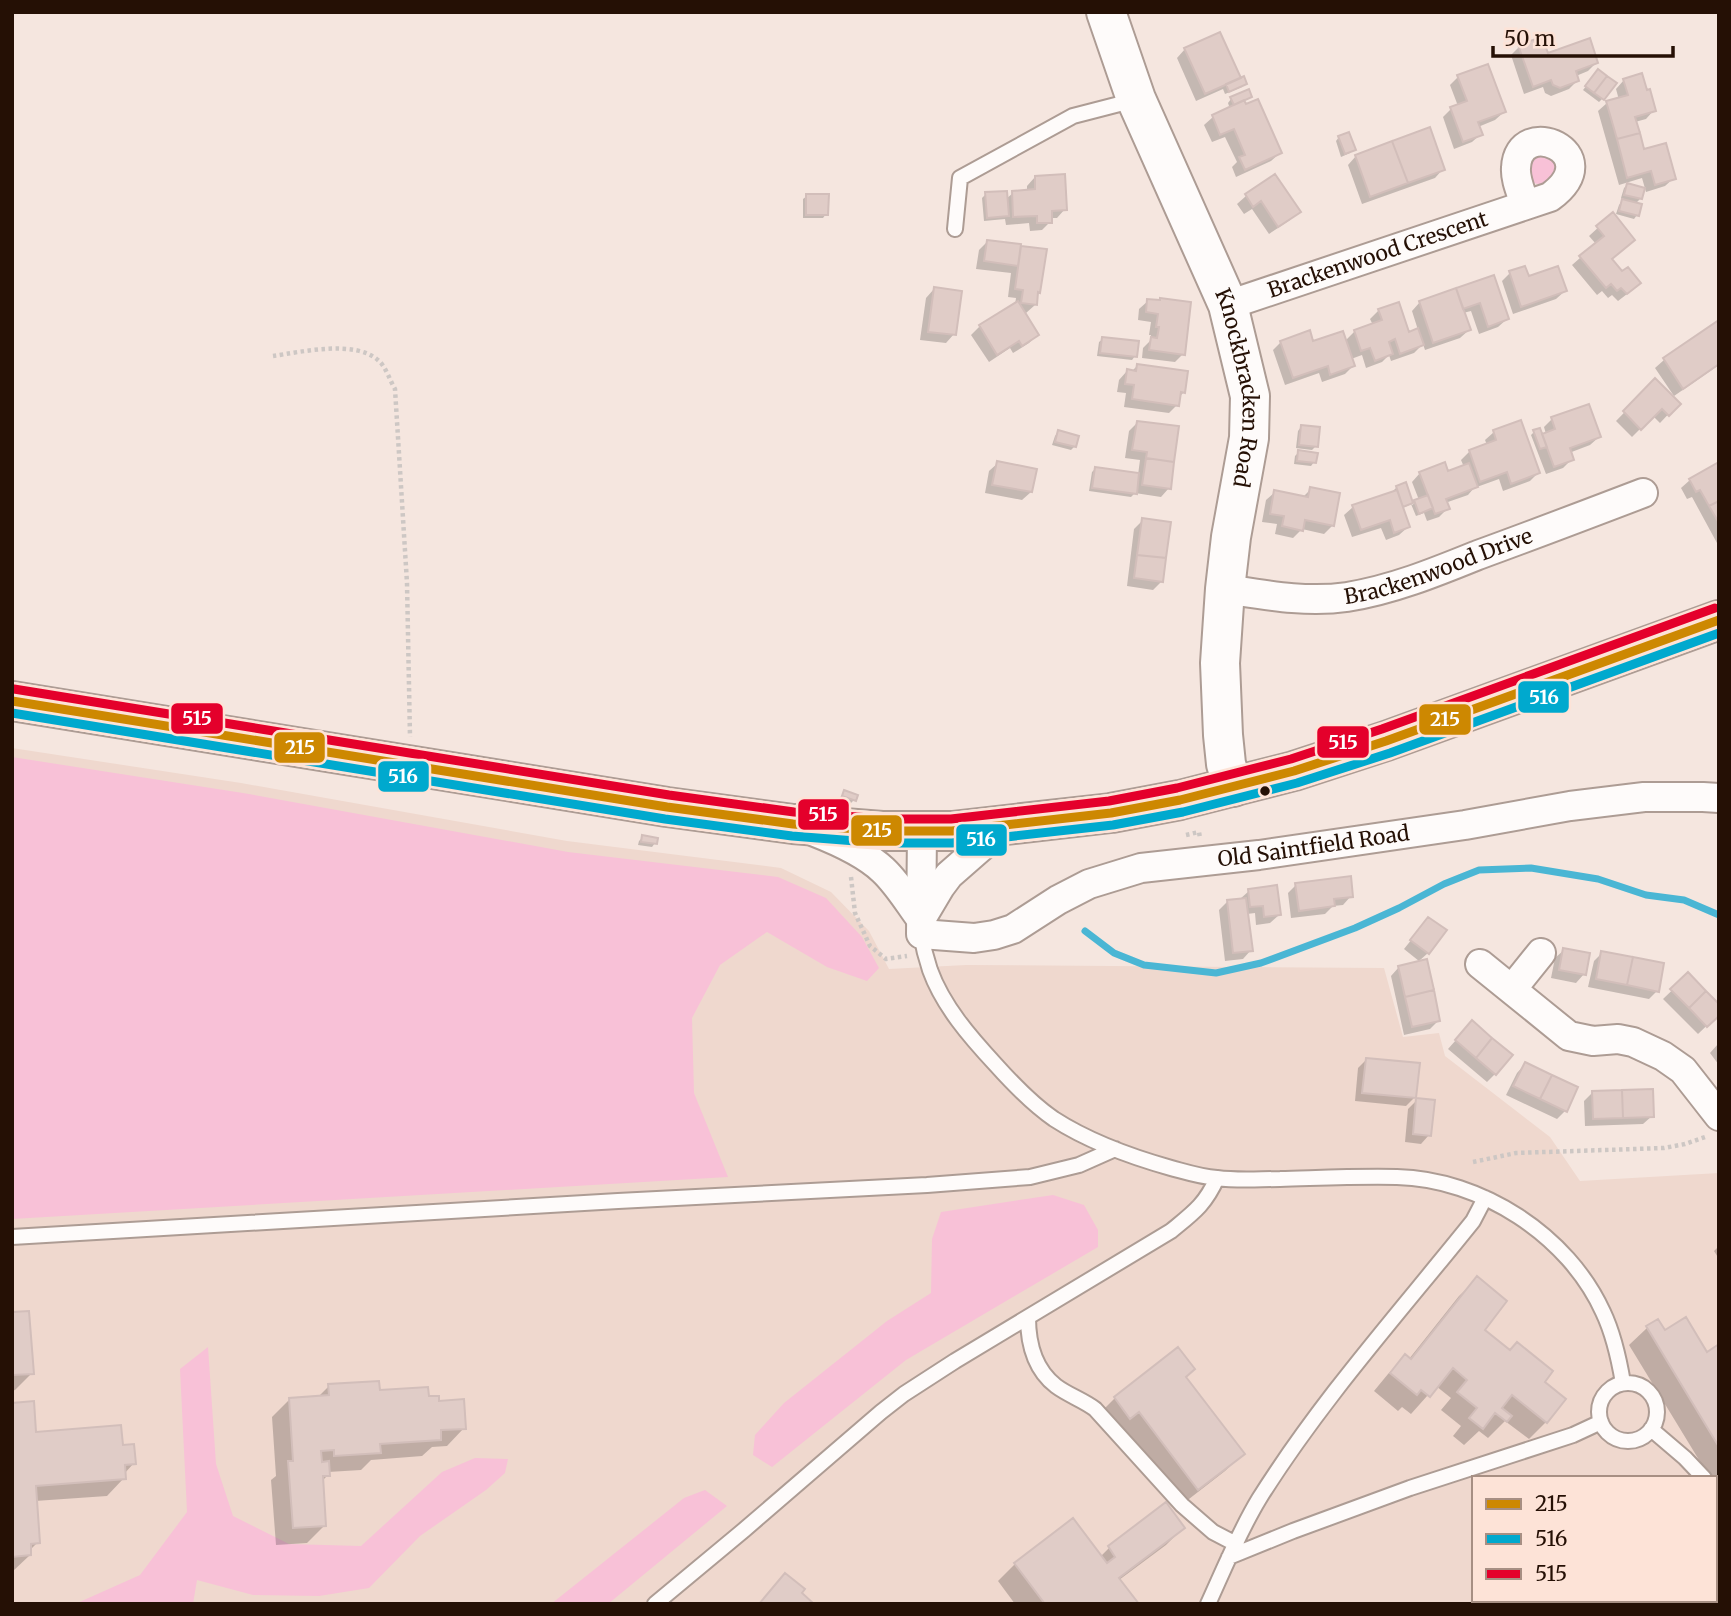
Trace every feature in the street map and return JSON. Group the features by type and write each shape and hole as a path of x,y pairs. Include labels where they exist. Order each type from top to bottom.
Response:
{"main road":[{"name":"Knockbracken Road","path":"1106,12 1136,99 1228,305 1250,396 1250,438 1231,537 1220,663 1226,764 1233,787"},
{"path":"12,701 667,807 793,824 883,831 953,831 1111,813 1180,800 1294,771 1386,741 1719,620"}],"street":[{"name":"Brackenwood Crescent","path":"1228,305 1525,205"},
{"name":"Brackenwood Drive","path":"1225,589 1310,599 1346,597 1383,590 1643,493"},
{"name":"Old Saintfield Road","path":"922,935 974,938 994,935 1013,929 1089,884 1141,868 1286,851 1644,797 1719,798"},
{"path":"793,824 835,841 876,864 892,880 922,935"},
{"path":"922,935 940,887 1005,826"},
{"path":"922,831 922,935"},
{"path":"1512,989 1541,953"},
{"path":"1480,964 1569,1036 1593,1041 1618,1039 1633,1042 1663,1056 1683,1070 1719,1116"}],"lane":[{"path":"954,229 960,178 1073,116 1136,99"},
{"path":"922,935 930,972 971,1038 1019,1091 1055,1119 1090,1138 1138,1159 1193,1174 1217,1178 1399,1177 1438,1182 1464,1189 1512,1212 1539,1231 1583,1277 1603,1311 1612,1334 1623,1383"},
{"path":"12,1237 1030,1177 1079,1165 1115,1149"},
{"path":"654,1604 904,1394 1171,1231 1208,1197 1217,1178"},
{"path":"1208,1604 1258,1501 1299,1439 1473,1221 1485,1198"},
{"path":"1028,1317 1029,1341 1046,1376 1056,1386 1095,1409 1182,1505 1232,1551"},
{"path":"1633,1383 1642,1387 1654,1401 1656,1411 1651,1429 1637,1439 1628,1441 1611,1436 1601,1422 1599,1414 1603,1398 1615,1386 1633,1383"},
{"path":"1232,1551 1525,1449 1573,1435 1601,1422"},
{"path":"1651,1429 1702,1476"}],"path":[{"path":"273,356 334,348 361,351 380,361 395,389 408,597 409,766"},
{"path":"850,870 855,913 870,946 886,959 922,935"},
{"path":"1473,1162 1516,1153 1664,1148 1702,1139"}],"shaded area":[{"path":"1543,151 1559,165 1555,180 1537,184 1528,176 1525,163"},
{"path":"12,748 241,783 567,841 781,868 831,892 869,931 889,969 966,965 1384,968 1403,1037 1439,1033 1445,1056 1550,1137 1580,1181 1719,1173 1719,1604 12,1604"},
{"path":"12,757 243,793 568,852 778,877 826,898 862,937 879,968 867,981 827,967 767,932 720,965 692,1018 694,1093 728,1177 12,1219"},
{"path":"1053,1195 1084,1205 1098,1230 1098,1247 906,1360 772,1467 753,1455 755,1435 784,1403 887,1321 931,1293 932,1239 941,1212"},
{"path":"208,1347 216,1464 233,1516 289,1544 361,1546 442,1472 475,1458 508,1459 505,1473 486,1490 420,1536 369,1588 319,1596 253,1595 197,1580 193,1604 75,1604 140,1575 187,1512 180,1369"},
{"path":"705,1490 727,1506 608,1604 551,1604 684,1498"}],"building":[{"path":"1220,32 1241,78 1205,94 1184,48"},
{"path":"1542,37 1548,53 1590,38 1598,63 1576,71 1579,81 1560,88 1553,85 1551,80 1533,87 1518,45"},
{"path":"1488,64 1506,112 1478,122 1483,135 1463,142 1450,107 1467,101 1457,75"},
{"path":"1598,69 1607,76 1594,93 1585,86"},
{"path":"1642,73 1656,111 1635,117 1640,133 1617,139 1606,101 1628,95 1623,79"},
{"path":"1244,76 1247,84 1229,92 1226,84"},
{"path":"1607,76 1617,83 1604,100 1594,93"},
{"path":"1249,89 1252,97 1234,105 1230,97"},
{"path":"1258,99 1282,153 1245,170 1239,157 1245,155 1234,129 1220,135 1212,115 1244,100 1246,104"},
{"path":"1430,127 1445,170 1408,183 1392,141"},
{"path":"1349,132 1356,150 1345,154 1338,136"},
{"path":"1640,133 1644,149 1666,143 1676,179 1655,185 1651,171 1627,178 1617,139"},
{"path":"1392,141 1408,183 1370,197 1355,155"},
{"path":"1065,174 1067,210 1052,211 1052,223 1037,223 1037,216 1013,217 1012,191 1035,189 1035,176"},
{"path":"1275,174 1301,212 1278,227 1261,201 1253,207 1245,194"},
{"path":"1627,183 1645,188 1642,199 1624,195"},
{"path":"1007,191 1009,216 987,218 985,192"},
{"path":"806,194 829,194 828,215 806,215"},
{"path":"1622,199 1642,204 1639,216 1619,211"},
{"path":"1613,212 1635,240 1612,259 1622,271 1628,267 1641,283 1627,294 1621,288 1617,291 1611,284 1606,288 1579,256 1604,236 1596,226"},
{"path":"987,240 1021,244 1018,266 984,261"},
{"path":"1021,246 1047,249 1037,305 1021,303 1023,290 1015,289"},
{"path":"1525,266 1529,276 1558,266 1567,291 1521,307 1509,271"},
{"path":"1494,275 1509,319 1488,327 1480,303 1463,309 1456,288"},
{"path":"934,287 962,291 956,335 928,332"},
{"path":"1456,288 1471,330 1433,343 1419,301"},
{"path":"1147,299 1191,302 1185,355 1149,350 1151,337 1157,338 1159,327 1156,327 1158,314 1146,312"},
{"path":"1018,301 1039,335 1022,346 1019,341 997,355 979,325"},
{"path":"1399,302 1409,332 1418,328 1424,345 1400,354 1395,339 1389,342 1393,354 1375,361 1370,348 1361,351 1354,330 1382,320 1378,309"},
{"path":"1719,320 1719,364 1683,389 1663,358"},
{"path":"1310,330 1313,341 1343,331 1355,366 1330,375 1328,366 1293,378 1280,341"},
{"path":"1102,337 1139,341 1137,357 1100,353"},
{"path":"1137,364 1188,371 1185,393 1181,392 1179,406 1132,399 1134,385 1125,384 1127,369 1136,371"},
{"path":"1655,378 1681,404 1669,416 1662,409 1641,430 1623,411"},
{"path":"1589,404 1601,437 1570,448 1574,460 1554,467 1542,434 1555,429 1551,417"},
{"path":"1521,420 1540,473 1511,484 1507,472 1480,482 1469,450 1496,440 1493,430"},
{"path":"1137,421 1179,426 1174,462 1146,458 1147,452 1132,450"},
{"path":"1301,425 1320,427 1318,447 1299,445"},
{"path":"1540,428 1547,447 1540,449 1533,430"},
{"path":"1058,430 1079,436 1076,447 1055,442"},
{"path":"1298,450 1318,453 1316,463 1297,461"},
{"path":"1146,458 1174,462 1171,489 1142,485"},
{"path":"997,461 1037,469 1032,492 992,485"},
{"path":"1445,462 1448,471 1469,463 1478,487 1446,499 1450,509 1435,514 1419,472"},
{"path":"1719,462 1719,501 1709,506 1700,490 1696,492 1689,479"},
{"path":"1095,467 1139,473 1137,494 1092,488"},
{"path":"1406,482 1413,503 1403,507 1396,486"},
{"path":"1310,487 1340,493 1334,526 1305,520 1303,531 1282,526 1284,516 1270,514 1274,490 1308,497"},
{"path":"1397,490 1410,527 1394,533 1390,520 1361,530 1352,505"},
{"path":"1428,495 1433,508 1419,514 1414,500"},
{"path":"1719,501 1719,523 1709,506"},
{"path":"1142,518 1171,522 1166,558 1137,555"},
{"path":"1137,555 1166,558 1163,582 1134,578"},
{"path":"844,790 858,795 856,801 842,796"},
{"path":"642,835 658,838 657,844 641,842"},
{"path":"1351,876 1353,897 1334,899 1335,906 1299,911 1295,883"},
{"path":"1277,885 1281,915 1264,917 1263,906 1250,907 1248,889"},
{"path":"1246,898 1253,951 1233,953 1227,900"},
{"path":"1428,917 1447,930 1429,954 1410,940"},
{"path":"1563,948 1590,953 1586,975 1559,970"},
{"path":"1601,951 1633,957 1627,985 1596,979"},
{"path":"1633,957 1664,963 1659,992 1627,985"},
{"path":"1427,959 1434,990 1405,997 1398,966"},
{"path":"1688,972 1706,991 1689,1008 1670,989"},
{"path":"1434,990 1440,1021 1412,1027 1405,997"},
{"path":"1706,991 1719,1004 1719,1016 1707,1027 1689,1008"},
{"path":"1472,1020 1492,1038 1476,1058 1455,1040"},
{"path":"1492,1038 1513,1055 1496,1075 1476,1058"},
{"path":"1366,1058 1420,1063 1416,1098 1362,1093"},
{"path":"1525,1062 1552,1075 1540,1099 1513,1086"},
{"path":"1552,1075 1578,1087 1567,1112 1540,1099"},
{"path":"1653,1089 1654,1117 1623,1118 1622,1090"},
{"path":"1622,1090 1623,1118 1593,1119 1592,1091"},
{"path":"1416,1098 1435,1100 1431,1136 1413,1134"},
{"path":"1477,1276 1507,1301 1485,1330 1510,1350 1517,1342 1553,1371 1545,1382 1566,1399 1547,1423 1512,1395 1502,1408 1512,1416 1507,1422 1495,1413 1483,1429 1469,1418 1477,1408 1457,1392 1467,1380 1453,1368 1430,1397 1421,1390 1417,1395 1390,1373 1405,1354 1411,1359"},
{"path":"29,1311 34,1374 12,1375 12,1312"},
{"path":"1686,1317 1707,1352 1719,1344 1719,1447 1646,1326 1658,1319 1665,1330"},
{"path":"1178,1347 1195,1369 1186,1377 1245,1454 1198,1490 1139,1412 1130,1419 1114,1397"},
{"path":"379,1381 380,1390 428,1387 429,1396 439,1396 439,1401 464,1399 466,1429 441,1430 441,1440 380,1444 381,1453 334,1456 334,1450 321,1451 322,1462 329,1461 330,1476 323,1476 326,1526 293,1528 288,1461 293,1461 289,1398 329,1395 328,1384"},
{"path":"34,1401 36,1432 121,1425 123,1445 134,1444 136,1464 125,1465 126,1479 36,1486 40,1543 31,1544 31,1555 12,1557 12,1403"},
{"path":"1166,1502 1185,1528 1119,1578 1139,1604 1045,1604 1014,1563 1073,1518 1107,1563 1115,1557 1108,1546"},
{"path":"785,1573 805,1589 802,1593 814,1604 759,1604"}],"waterway":[{"path":"1085,931 1114,953 1144,965 1216,973 1261,963 1355,928 1444,884 1479,870 1531,868 1598,879 1646,895 1684,900 1719,915"}],"transit line":[{"name":"515","path":"14,689 669,795 794,812 882,819 951,819 1109,801 1177,788 1291,759 1382,729 1715,608"},
{"name":"215","path":"12,701 667,807 793,824 882,831 952,831 1111,813 1180,800 1294,771 1386,741 1719,620"},
{"name":"516","path":"12,713 665,819 792,836 881,843 952,843 1113,825 1183,812 1297,783 1390,753 1719,633"}]}
